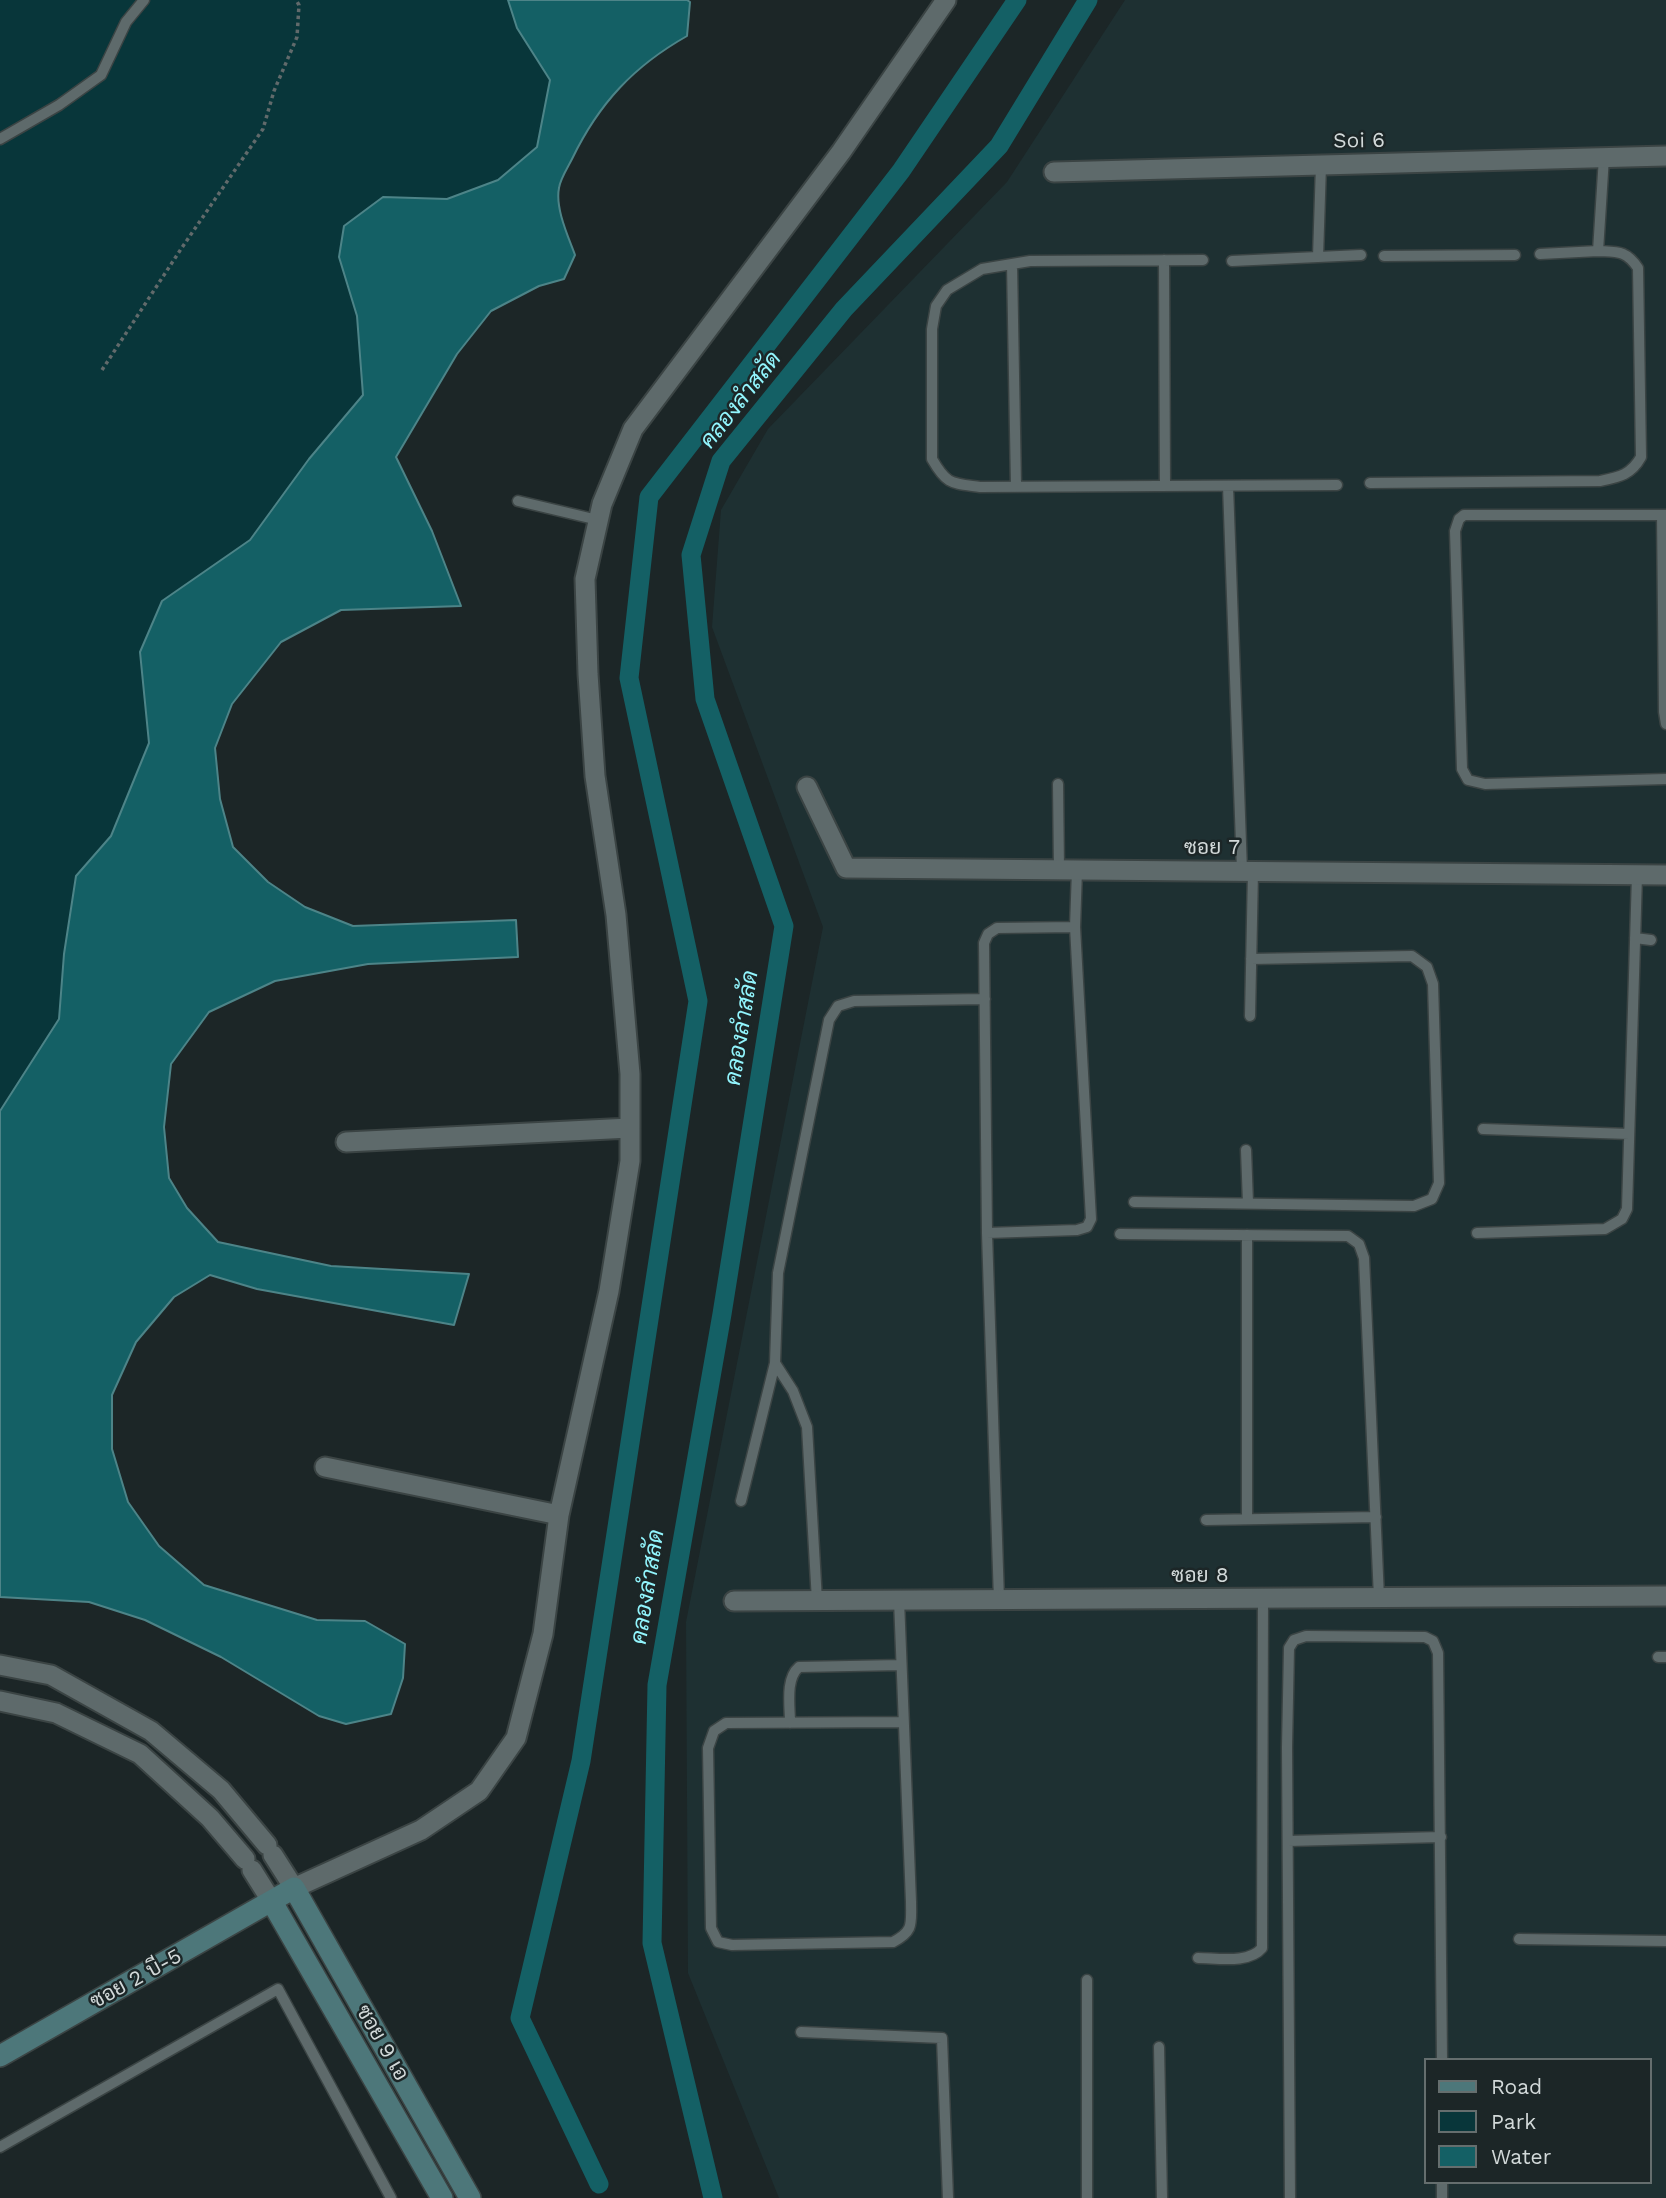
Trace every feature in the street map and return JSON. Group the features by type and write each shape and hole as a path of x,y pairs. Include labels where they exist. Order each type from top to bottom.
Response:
{"street":[{"path":"0,1665 51,1675 151,1731 221,1790 270,1850 294,1888 421,1830 479,1791 516,1738 543,1634 559,1515 609,1291 631,1161 630,1074 616,915 595,776 587,674 584,579 598,520 633,429 841,152 946,0"},
{"name":"Soi 6","path":"1054,172 1666,156"},
{"name":"ซอย 7","path":"807,788 846,868 1666,875"},
{"path":"346,1142 630,1128"},
{"path":"325,1467 559,1515"},
{"name":"ซอย 8","path":"734,1601 1666,1596"},
{"path":"0,1701 56,1713 139,1754 210,1818 248,1864 272,1902"},
{"name":"ซอย 2 บี-5","path":"0,2056 294,1888"},
{"name":"ซอย 9 เอ","path":"294,1888 470,2198"},
{"name":"ซอย 9 เอ","path":"272,1902 442,2198"}],"lane":[{"path":"0,139 59,105 101,75 126,22 144,0"},
{"path":"1598,251 1604,158"},
{"path":"1318,257 1321,165"},
{"path":"1370,483 1600,481 1622,477 1635,468 1641,457 1638,268 1631,257 1621,252 1540,254"},
{"path":"1232,261 1361,255"},
{"path":"1384,256 1515,255"},
{"path":"1164,260 1166,486"},
{"path":"1203,260 1030,261 982,269 947,290 936,306 932,329 932,458 940,473 950,482 980,487 1337,485"},
{"path":"1012,264 1016,486"},
{"path":"1228,485 1248,871 1250,1016"},
{"path":"518,500 598,520"},
{"path":"1666,724 1664,515 1464,515 1459,519 1455,531 1462,769 1468,780 1485,784 1666,779"},
{"path":"987,1233 1077,1230 1087,1227 1091,1219 1075,927 1058,784"},
{"path":"1477,1233 1605,1229 1622,1219 1627,1209 1637,875"},
{"path":"999,1600 987,1233 985,943 988,933 997,928 1075,927"},
{"path":"1635,938 1651,940"},
{"path":"1135,1202 1414,1206 1432,1199 1439,1183 1433,984 1427,967 1412,956 1251,959"},
{"path":"741,1501 775,1363 778,1273 829,1020 838,1006 854,1001 985,999"},
{"path":"1483,1129 1629,1134"},
{"path":"1246,1150 1248,1203"},
{"path":"1120,1234 1348,1236 1359,1244 1364,1258 1379,1598"},
{"path":"1247,1235 1247,1519"},
{"path":"775,1363 793,1391 807,1427 817,1601"},
{"path":"1206,1520 1376,1517"},
{"path":"1198,1958 1248,1957 1257,1954 1262,1948 1263,1598"},
{"path":"899,1600 911,1926 906,1935 894,1942 732,1945 718,1942 710,1928 708,1748 714,1731 726,1723 903,1722"},
{"path":"1290,2198 1287,1747 1289,1648 1294,1640 1306,1636 1425,1637 1433,1641 1438,1653 1442,2058"},
{"path":"790,1723 790,1681 793,1672 799,1667 901,1665"},
{"path":"1288,1841 1441,1837"},
{"path":"1519,1939 1666,1941"},
{"path":"1087,1980 1087,2198"},
{"path":"0,2147 278,1989 391,2198"},
{"path":"801,2032 942,2038 948,2198"},
{"path":"1159,2047 1162,2198"}],"path":[{"path":"102,370 263,129 274,92 297,37 299,5 296,0"}],"shaded area":[{"path":"1125,0 1666,0 1666,2198 779,2198 688,1973 686,1622 823,927 712,627 721,510 768,429 1007,182"}],"green space":[{"path":"0,0 508,0 517,28 551,80 537,147 498,180 447,199 383,197 339,257 357,316 363,395 309,459 250,540 162,601 140,652 149,742 111,836 76,876 64,954 59,1019 0,1111"}],"water":[{"path":"508,0 687,0 690,2 687,36 634,73 606,103 564,173 559,188 559,204 575,255 564,279 539,286 491,311 457,354 396,457 432,531 461,606 341,610 281,642 232,704 215,748 220,799 233,847 268,882 305,907 353,926 516,920 518,957 368,964 275,981 209,1012 171,1064 164,1127 169,1178 187,1208 218,1242 331,1266 469,1274 454,1325 257,1289 210,1275 174,1297 136,1342 112,1395 112,1449 128,1502 159,1546 204,1585 317,1620 365,1621 405,1644 403,1678 391,1714 346,1724 319,1716 221,1657 145,1620 89,1602 0,1597 0,1111 59,1019 64,954 76,876 111,836 149,743 140,652 162,601 250,540 309,459 363,395 357,316 339,257 344,226 383,197 447,199 498,180 537,147 550,80 517,28"}],"waterway":[{"path":"599,2184 520,2018 581,1761 698,1001 629,678 649,497 901,171 1017,0"},
{"name":"คลองลำสลัด","path":"713,2198 652,1943 657,1685 722,1314 784,926 705,699 691,555 721,461 844,309 999,146 1088,0"}]}
